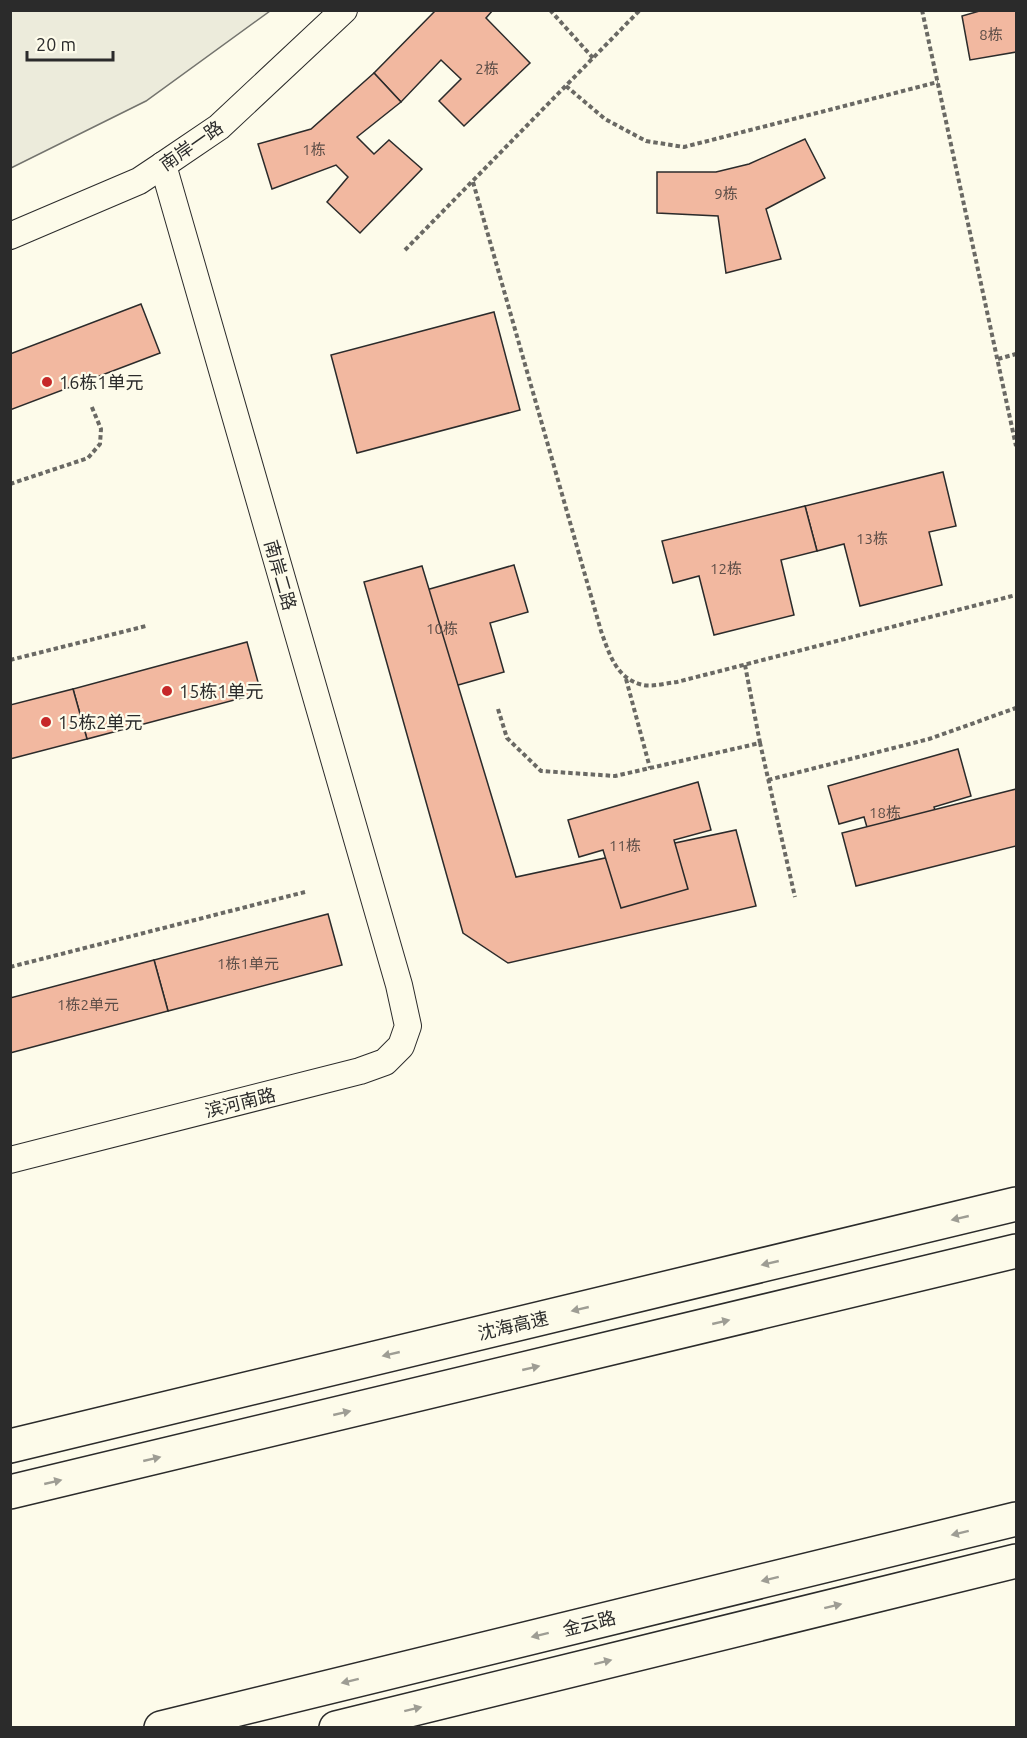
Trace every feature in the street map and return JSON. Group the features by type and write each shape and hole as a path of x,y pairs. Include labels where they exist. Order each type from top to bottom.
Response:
{"main road":[{"name":"沈海高速","path":"10,1446 1017,1204"},
{"path":"10,1492 1017,1251"},
{"name":"金云路","path":"161,1728 1017,1519"},
{"path":"336,1728 1017,1561"}],"street":[{"name":"南岸一路","path":"10,236 139,182 219,127 344,10"},
{"name":"南岸二路","path":"163,165 399,985"},
{"name":"滨河南路","path":"10,1161 360,1071 385,1062 401,1046 408,1026 399,985"}],"path":[{"path":"549,10 593,58"},
{"path":"405,250 640,10"},
{"path":"922,10 1017,446"},
{"path":"566,86 605,118 646,141 684,147 938,82"},
{"path":"473,182 600,631 614,664 626,678 644,686 677,682 1017,595"},
{"path":"998,359 1017,354"},
{"path":"10,484 88,458 100,444 101,429 91,405"},
{"path":"10,660 146,626"},
{"path":"745,665 795,897"},
{"path":"626,678 650,768"},
{"path":"768,780 929,739 1017,708"},
{"path":"498,709 507,738 541,771 615,776 760,743"},
{"path":"10,967 305,892"}],"shaded area":[{"path":"10,11 270,11 146,101 11,168"}],"building":[{"path":"436,10 493,10 486,18 530,63 464,126 439,101 461,79 441,60 401,102 374,73"},
{"path":"983,10 1016,10 1016,52 970,60 962,16"},
{"path":"374,73 401,102 357,137 374,154 389,140 422,169 360,233 327,202 348,177 336,165 272,189 258,144 311,129"},
{"path":"805,139 825,178 766,209 781,259 726,273 718,216 657,213 657,172 716,172 749,164"},
{"name":"16栋1单元","path":"141,304 160,353 10,410 10,354"},
{"path":"494,312 520,410 357,453 331,355"},
{"path":"943,472 956,526 929,532 942,585 860,606 844,544 817,551 805,506"},
{"path":"805,506 817,551 781,560 794,615 714,635 699,576 673,583 662,541"},
{"path":"514,565 528,612 490,623 504,672 437,691 420,633 396,640 384,602"},
{"path":"422,566 516,877 736,830 756,906 508,963 463,933 364,582"},
{"name":"15栋1单元","path":"247,642 261,693 87,739 73,689"},
{"name":"15栋2单元","path":"73,689 87,739 10,759 10,705"},
{"path":"958,749 971,796 934,807 948,856 881,875 864,817 839,824 828,786"},
{"path":"698,782 711,830 674,840 688,889 621,908 603,850 579,857 568,820"},
{"path":"1016,789 1016,846 856,886 842,833"},
{"path":"328,914 342,965 168,1011 154,960"},
{"path":"154,960 168,1011 10,1053 10,998"}],"place":[{"name":"16栋1单元","path":"47,382"},
{"name":"15栋1单元","path":"167,691"},
{"name":"15栋2单元","path":"46,722"}]}
